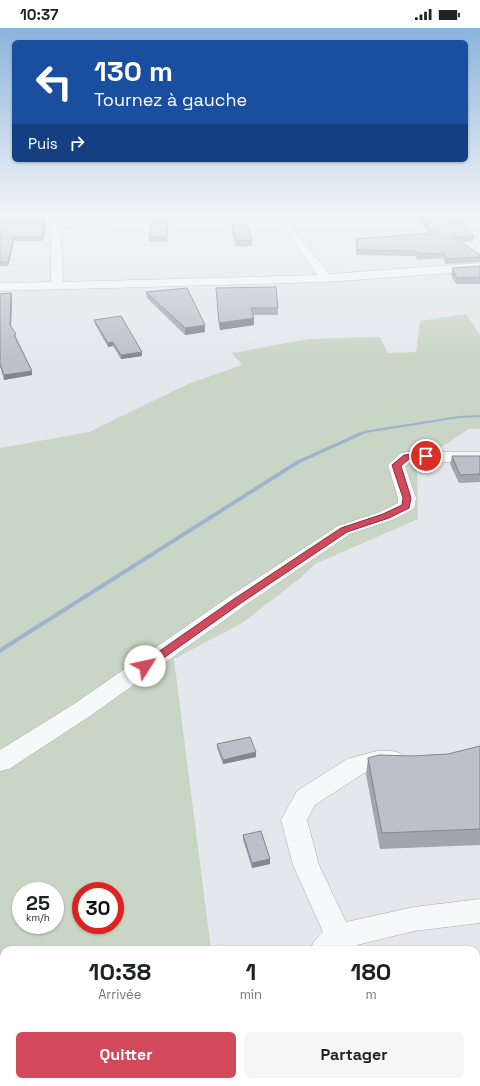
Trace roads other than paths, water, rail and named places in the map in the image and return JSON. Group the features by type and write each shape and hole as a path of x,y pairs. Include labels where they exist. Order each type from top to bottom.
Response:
{"street":[{"path":"57,286 58,262"},
{"path":"314,262 326,278"},
{"path":"0,287 326,278 480,267"},
{"path":"0,762 82,710 237,601 344,530 386,516 406,506 407,498 396,465 407,457 480,457"},
{"path":"417,761 378,760 356,766 306,798 294,820 306,865 336,945 414,919 480,911"}],"waterway":[{"path":"0,651 298,462 365,432 459,417 480,416"}]}
